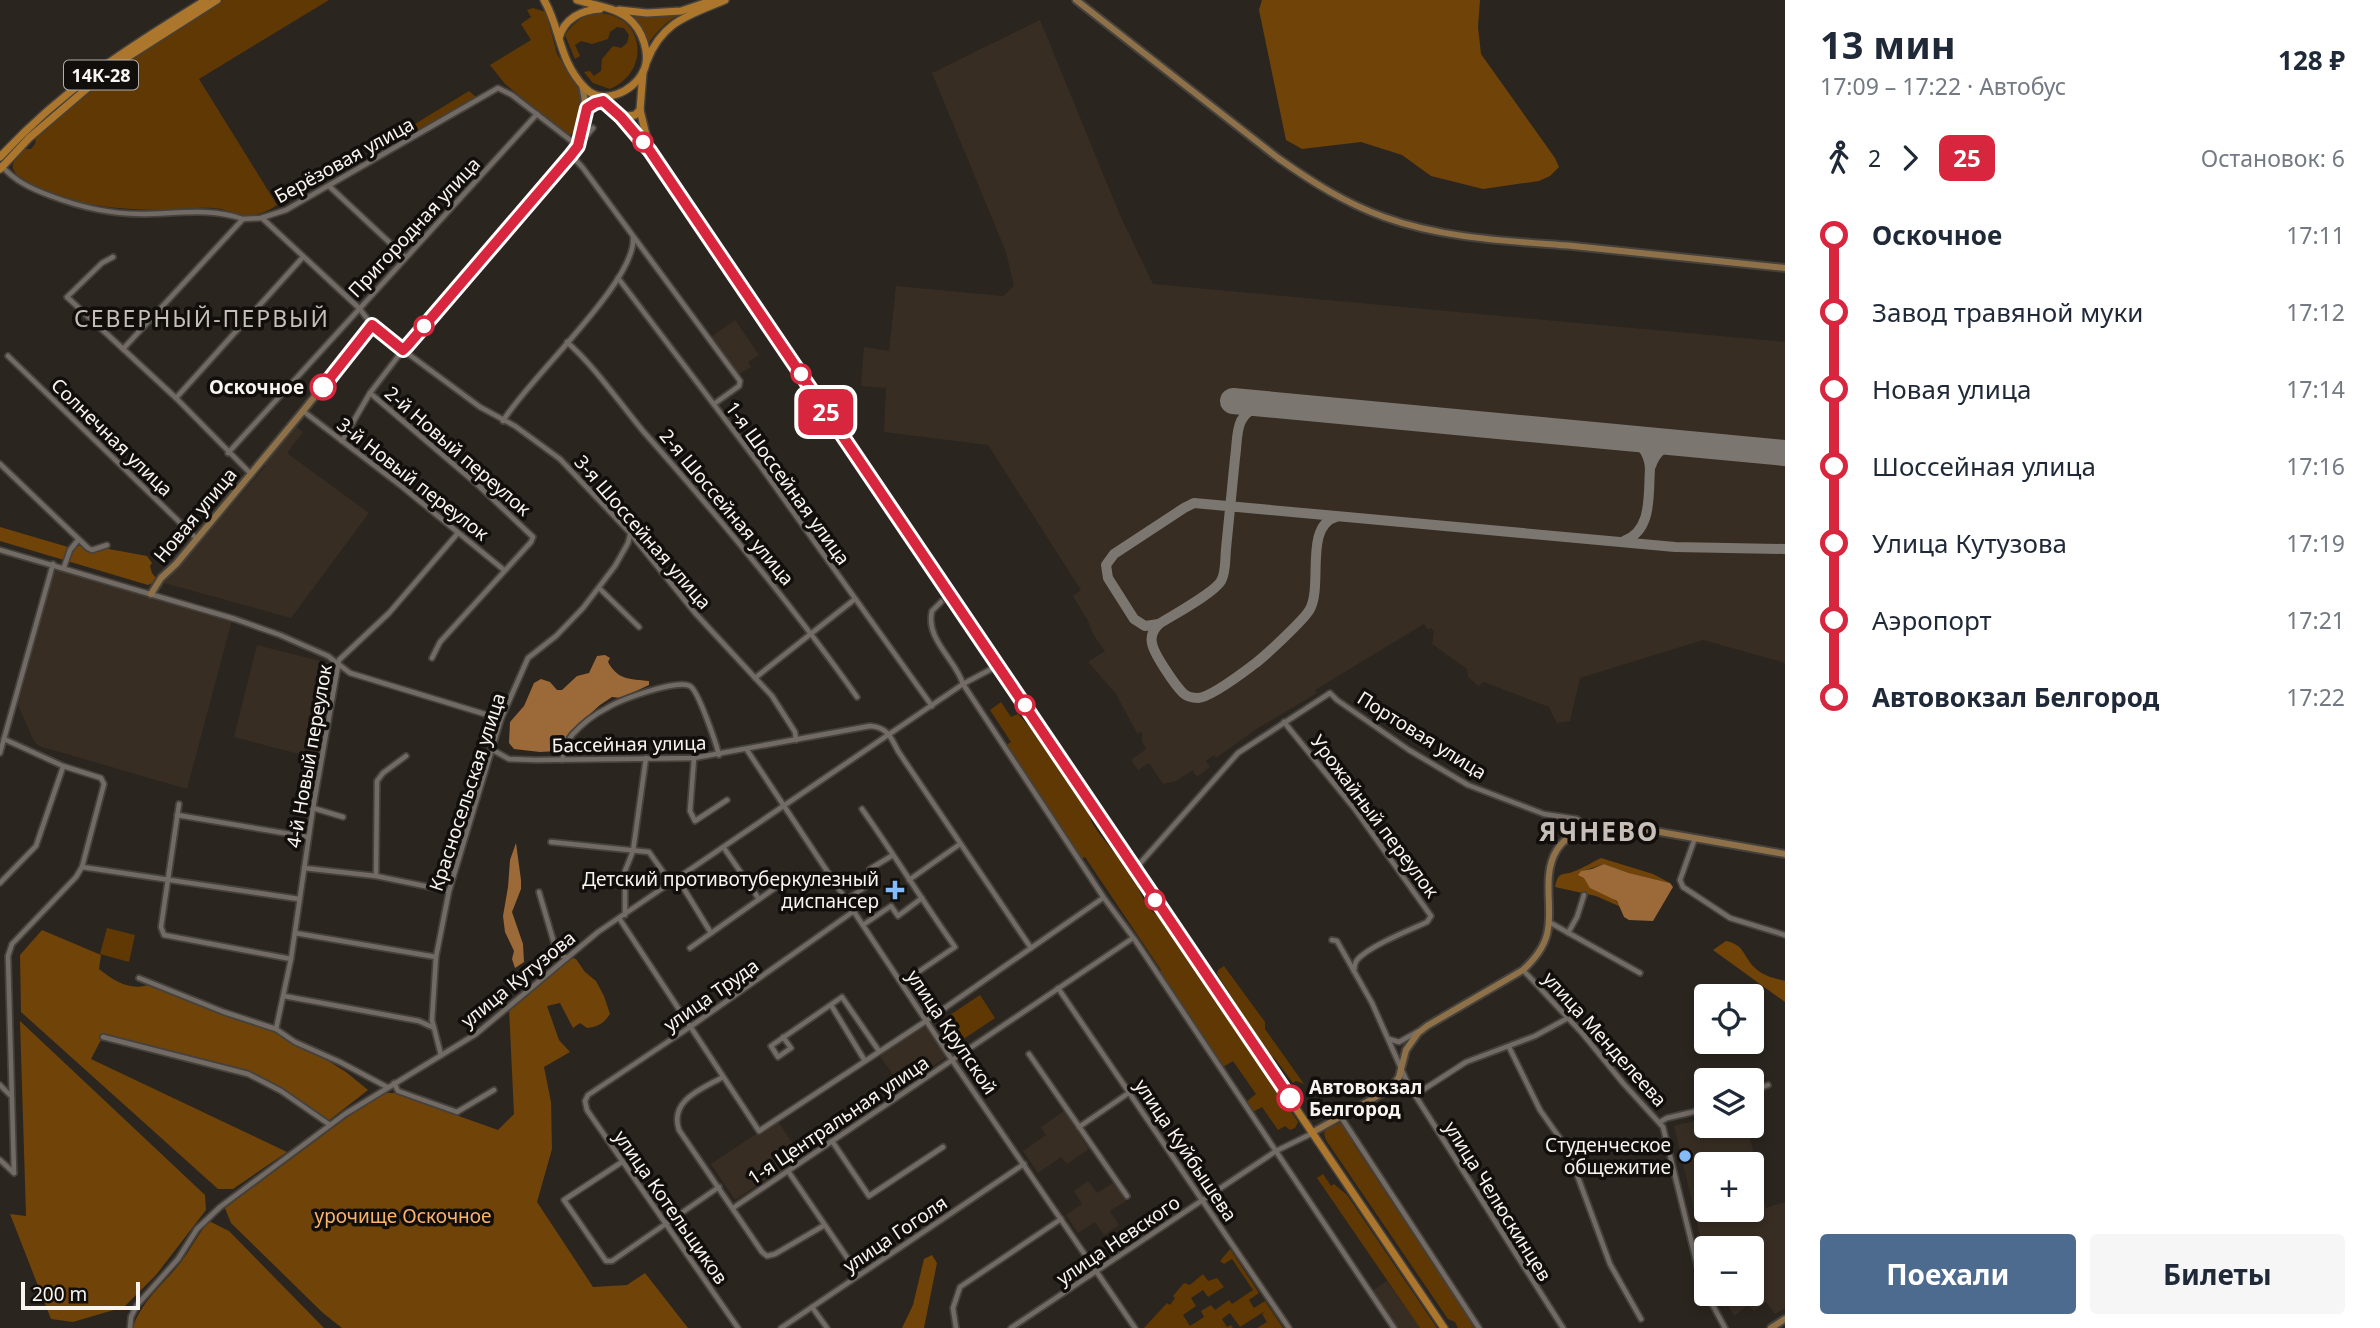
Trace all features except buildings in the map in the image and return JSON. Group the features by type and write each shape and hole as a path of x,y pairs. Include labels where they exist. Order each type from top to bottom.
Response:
{"main road":[{"name":"14К-28","path":"0,157 52,104 106,63 206,0"},
{"name":"14К-28","path":"1,167 29,138 112,67 217,0"},
{"path":"544,0 568,64 582,85 621,117 650,151 1444,1328"},
{"path":"577,0 626,17 639,31 645,48 640,110 650,151"},
{"path":"559,41 562,30 575,16 593,9 647,13 681,12 726,0"},
{"path":"600,98 620,93 631,86 644,70 653,48 666,30 682,18 715,2"},
{"path":"621,117 635,115 640,110"}],"street":[{"path":"1076,0 1299,173 1345,201 1387,218 1479,238 1785,268"},
{"path":"578,146 587,108 582,85"},
{"name":"Берёзовая улица","path":"1,167 36,190 99,211 138,214 207,211 243,219 261,218 286,210 499,88 537,114"},
{"path":"587,108 600,98"},
{"path":"537,114 578,146"},
{"name":"Пригородная улица","path":"228,453 537,114"},
{"path":"342,441 370,393 403,350 593,128"},
{"path":"571,155 740,381 740,386 714,404"},
{"path":"329,186 406,257"},
{"path":"261,218 359,308 372,325 403,350"},
{"path":"123,349 243,219"},
{"path":"503,421 521,394 594,311 618,278 633,251 633,237"},
{"path":"113,257 102,262 67,297 176,398 251,474"},
{"path":"176,398 303,257"},
{"name":"1-я Шоссейная улица","path":"618,278 784,497 932,706"},
{"name":"Новая улица","path":"151,594 372,325"},
{"name":"2-я Шоссейная улица","path":"566,342 598,375 695,489 811,632 857,697"},
{"name":"3-я Шоссейная улица","path":"403,350 560,459 631,534 696,614 784,712 795,732 796,740"},
{"name":"Солнечная улица","path":"8,356 197,539"},
{"name":"2-й Новый переулок","path":"370,393 532,534 531,542 440,642 432,658"},
{"name":"3-й Новый переулок","path":"303,411 400,485 503,570"},
{"path":"0,464 78,540 92,550 107,545"},
{"name":"4-й Новый переулок","path":"276,1029 291,959 313,808 341,656 389,613 458,533"},
{"name":"Красносельская улица","path":"441,1056 433,1028 436,957 449,891 501,719 528,658 565,628 599,589 631,534"},
{"path":"64,567 70,550 78,540"},
{"path":"0,551 64,567 280,635 328,656 351,673 501,719"},
{"path":"0,753 53,564"},
{"path":"599,589 639,627"},
{"path":"755,678 855,599"},
{"path":"941,602 932,611 931,626 938,642 960,673 963,684 1394,1328"},
{"name":"улица Кутузова","path":"130,1328 131,1317 137,1305 178,1259 204,1222 220,1207 330,1125 483,1029 619,918 963,684 998,665"},
{"path":"562,760 570,738 609,706 663,687 681,684 687,684 696,692 719,755"},
{"name":"Портовая улица","path":"1284,722 1330,693 1336,700 1409,750 1468,785 1544,814 1577,819 1588,828 1626,826 1785,854"},
{"path":"1135,869 1238,753 1284,722"},
{"name":"Урожайный переулок","path":"1284,722 1360,817 1431,916 1427,922 1362,957 1354,966 1354,972"},
{"name":"Бассейная улица","path":"491,749 509,759 694,758 870,726 879,726 890,735"},
{"path":"890,735 898,751 1031,948"},
{"path":"4,739 63,766 101,778 104,784 82,867 76,877 12,944 8,956 14,1173 2,1162 13,1153"},
{"name":"улица Крупской","path":"747,750 952,1060 1135,1328"},
{"path":"376,876 377,781 383,773 406,756"},
{"path":"625,915 625,871 633,851 646,758"},
{"path":"694,758 690,811 695,821 726,800"},
{"path":"0,883 36,845 63,766"},
{"path":"179,804 161,927 164,935 291,959"},
{"path":"313,808 343,817"},
{"path":"862,809 955,947 902,983"},
{"path":"177,815 309,837"},
{"path":"1332,940 1337,940 1389,1038 1399,1042 1524,970 1541,949 1547,936 1551,862 1567,839 1588,828"},
{"path":"1695,837 1680,880 1683,887 1730,918 1785,935"},
{"path":"551,842 649,852 671,883"},
{"path":"908,880 960,844"},
{"path":"723,848 759,900"},
{"path":"846,900 877,879 870,869 892,855"},
{"path":"82,867 299,899"},
{"path":"304,868 376,876 449,891"},
{"path":"678,879 712,933"},
{"path":"690,948 782,883"},
{"path":"539,892 556,953 567,958"},
{"path":"1568,933 1584,895"},
{"path":"863,925 891,906 898,916 922,898"},
{"path":"619,918 759,1131 926,1021 1104,898"},
{"name":"улица Труда","path":"585,1101 588,1095 690,1027 854,911"},
{"path":"1549,922 1640,973"},
{"path":"295,933 436,957"},
{"name":"1-я Центральная улица","path":"733,1208 1133,937"},
{"name":"улица Менделеева","path":"1524,970 1660,1122 1702,1284 1725,1328"},
{"path":"139,978 276,1029 295,1042 387,1087"},
{"name":"улица Куйбышева","path":"1058,988 1289,1328"},
{"path":"284,996 419,1021 433,1028"},
{"path":"783,1037 791,1048 778,1057 771,1046 783,1037 842,997 879,1051"},
{"path":"831,1005 865,1061"},
{"path":"1415,1095 1466,1062 1509,1047 1568,1018"},
{"path":"1391,1089 1397,1081 1406,1050 1426,1027"},
{"path":"103,1037 248,1074 281,1091 330,1125"},
{"name":"улица Челюскинцев","path":"1389,1038 1409,1086 1563,1328"},
{"path":"1509,1047 1540,1110 1572,1161 1610,1264 1642,1319"},
{"path":"1394,1050 1406,1050"},
{"path":"1029,1054 1128,1196"},
{"path":"723,1077 687,1098 677,1115 679,1130 767,1256 823,1226"},
{"path":"1397,1081 1402,1080 1409,1086"},
{"path":"394,1083 398,1091 457,1112 494,1090"},
{"path":"0,1085 11,1095"},
{"path":"1764,1086 1768,1085"},
{"path":"1313,1132 1391,1089 1409,1086"},
{"path":"1079,1126 1130,1092"},
{"name":"улица Котельщиков","path":"585,1101 587,1110 622,1162 738,1328"},
{"path":"1660,1122 1694,1112"},
{"path":"1341,1116 1479,1328"},
{"name":"улица Невского","path":"1011,1328 1276,1151 1313,1132"},
{"path":"832,1141 869,1196 943,1147"},
{"path":"622,1162 564,1200 608,1262 719,1187"},
{"name":"улица Гоголя","path":"781,1328 1024,1164"},
{"path":"788,1171 823,1226 859,1275"},
{"path":"956,1328 953,1308 960,1287 1061,1219"},
{"path":"812,1307 827,1328"},
{"path":"1771,1328 1785,1319"}],"shaded area":[{"path":"223,0 329,0 199,79 277,205 262,213 247,216 214,208 167,210 94,205 59,196 15,173 13,166 16,158 25,149 31,149 36,136 116,66"},
{"path":"533,8 546,12 557,54 581,91 584,107 577,133 568,135 505,84 490,65 531,40 521,24 531,17 527,10"},
{"path":"596,13 612,15 624,22 633,32 637,44 633,69 624,81 610,89 593,83 584,72 590,71 594,76 601,71 602,59 613,46 621,48 627,43 629,35 624,28 617,27 610,32 608,39 592,44 581,41 575,45 580,56 575,59 565,35 578,21"},
{"path":"630,14 680,14 662,27 647,46 643,29"},
{"path":"1040,20 1120,215 1153,284 1785,342 1785,663 1703,640 1580,678 1570,721 1557,723 1549,707 1484,682 1478,686 1468,677 1467,669 1432,644 1434,632 1431,628 1428,630 1424,624 1315,690 1317,693 1255,730 1216,758 1214,755 1206,761 1210,767 1200,775 1196,776 1193,770 1176,781 1163,784 1149,763 1138,770 1131,760 1146,749 1142,732 1137,733 1116,694 1088,662 1105,651 1073,596 1081,590 988,445 884,432 886,388 861,386 864,347 889,351 896,286 1003,296 1014,286 1006,252 932,73"},
{"path":"469,91 477,98 396,145 392,138"},
{"path":"735,320 759,355 748,362 751,367 738,375 711,337"},
{"path":"296,426 303,432 287,453 369,513 291,618 164,583 264,468 268,456"},
{"path":"60,569 232,620 187,789 39,746 34,741 18,705 54,573"},
{"path":"257,645 336,665 318,759 234,737"},
{"path":"605,655 610,658 608,662 612,668 620,675 649,681 649,685 621,698 612,697 600,705 570,732 558,751 514,749 509,743 510,722 524,706 534,683 541,679 550,682 557,690 562,690 577,676 589,673 597,656"},
{"path":"1001,702 1011,717 1018,714 1063,769 1079,793 1094,826 1130,872 1149,908 1160,917 1298,1122 1295,1128 1290,1130 1285,1126 1278,1130 1262,1107 1253,1112 1246,1102 1256,1094 1233,1061 1223,1067 1159,974 1161,970 1085,857 1081,859 1005,746 1011,742 990,710"},
{"path":"516,843 521,889 512,912 523,944 524,962 515,968 512,959 514,951 505,932 503,916 510,860"},
{"path":"1604,864 1670,883 1673,887 1653,921 1629,920 1624,917 1617,901 1590,888 1584,878 1578,875 1581,871"},
{"path":"107,928 135,935 129,962 100,954"},
{"path":"1224,966 1265,1022 1265,1029 1304,1084 1296,1081 1293,1083 1275,1059 1267,1053 1217,974"},
{"path":"980,995 995,1018 959,1042 944,1019"},
{"path":"923,1021 948,1056 902,1087 877,1052"},
{"path":"1064,1111 1089,1149 1067,1164 1061,1157 1038,1173 1023,1151 1046,1135 1041,1127"},
{"path":"777,1120 801,1156 735,1200 711,1164"},
{"path":"1694,1121 1694,1138 1750,1138 1753,1152 1694,1152 1694,1210 1674,1126"},
{"path":"1342,1122 1354,1139 1353,1143 1473,1321 1471,1323 1474,1328 1458,1328 1455,1322 1448,1319 1326,1140 1326,1129"},
{"path":"1323,1174 1331,1186 1334,1184 1347,1195 1437,1328 1420,1328 1317,1178"},
{"path":"1088,1181 1097,1193 1113,1183 1126,1201 1110,1211 1119,1225 1104,1235 1095,1222 1078,1233 1066,1215 1082,1204 1074,1191"},
{"path":"1764,1199 1766,1208 1785,1202 1785,1308 1775,1314 1766,1302 1764,1304 1764,1236 1700,1236 1697,1222 1764,1222"},
{"path":"1230,1249 1259,1293 1249,1300 1254,1308 1265,1301 1283,1328 1257,1328 1267,1322 1262,1314 1265,1311 1240,1327 1230,1313 1222,1319 1227,1327 1231,1325 1233,1328 1144,1328 1167,1303 1170,1305 1175,1298 1173,1296 1184,1283 1190,1285 1203,1274 1208,1281 1217,1278 1224,1287 1208,1297 1203,1290 1191,1298 1196,1306 1183,1315 1190,1326 1204,1317 1201,1311 1211,1305 1215,1310 1229,1300 1232,1304 1253,1290 1232,1259 1224,1264 1220,1261"},
{"path":"1387,1281 1420,1328 1398,1328 1372,1291"},
{"path":"1728,1306 1747,1306 1734,1316"}],"green space":[{"path":"1262,0 1480,0 1478,27 1481,54 1559,167 1550,176 1539,181 1483,189 1431,176 1402,155 1361,142 1302,149 1286,140 1259,10"},
{"path":"0,527 68,547 87,545 147,556 156,578 148,585 0,541"},
{"path":"1601,858 1653,874 1670,883 1604,864 1583,871 1589,885 1611,897 1621,907 1596,896 1555,887 1560,876"},
{"path":"42,930 101,955 99,969 126,985 140,987 156,982 282,1032 346,1072 368,1090 327,1122 248,1072 103,1036 91,1059 287,1152 233,1189 218,1189 21,1012 20,955"},
{"path":"1726,941 1737,945 1761,973 1785,981 1785,1002 1764,987 1764,984 1760,984 1713,950"},
{"name":"урочище Оскочное","path":"569,957 576,959 596,981 610,1014 598,1026 587,1028 580,1023 573,1028 560,1003 547,1006 559,1040 570,1052 544,1067 551,1102 552,1149 537,1202 593,1287 627,1285 645,1273 688,1328 342,1328 323,1313 231,1223 225,1208 380,1093 394,1093 498,1130 514,1114 509,1008"},
{"path":"20,1021 205,1195 206,1210 156,1275 124,1307 73,1322 51,1319 10,1214 26,1216"},
{"path":"209,1221 229,1231 324,1328 133,1328 147,1301 181,1262"},
{"path":"932,1255 937,1263 924,1328 902,1328 913,1305 924,1259"}],"taxiway":[{"path":"1268,404 1249,411 1238,429 1231,504 1229,515 1225,566 1221,581 1202,598 1159,624 1145,626 1134,619 1108,578 1106,565 1114,554 1194,503 1675,547 1785,549"},
{"path":"1624,541 1640,529 1644,520 1649,500 1650,469 1643,449 1626,438"},
{"path":"1651,466 1663,449 1684,443"},
{"path":"1159,624 1152,635 1153,648 1183,693 1198,698 1218,689 1265,655 1307,614 1314,599 1320,532 1326,523 1336,517"}],"runway":[{"path":"1233,401 1785,453"}],"bus line":[{"name":"25","path":"323,387 372,325 403,350 408,345 571,155 578,146 587,108 603,101 621,117 650,151 1290,1098"}],"place":[{"name":"Оскочное","path":"323,387"},
{"name":"Детский противотуберкулезный диспансер","path":"895,890"},
{"name":"Автовокзал Белгород","path":"1290,1098"},
{"name":"Студенческое общежитие","path":"1685,1156"}],"district":[{"name":"СЕВЕРНЫЙ-ПЕРВЫЙ","path":"202,318"},
{"name":"ЯЧНЕВО","path":"1599,831"}]}
